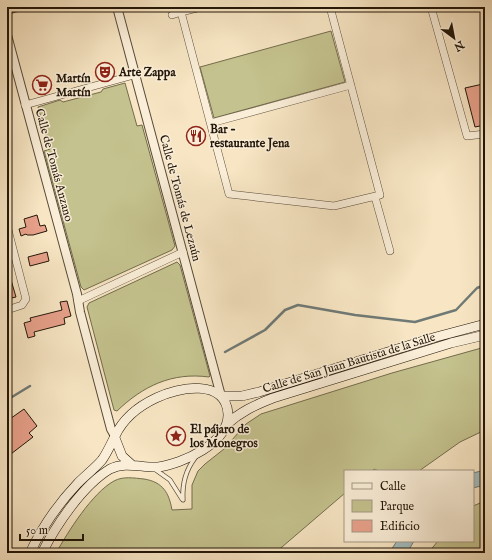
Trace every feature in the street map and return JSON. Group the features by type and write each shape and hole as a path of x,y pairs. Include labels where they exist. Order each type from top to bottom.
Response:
{"main road":[{"name":"Calle de San Juan Bautista de la Salle","path":"30,553 55,510 101,460 124,422 135,410 150,400 178,390 192,389 209,390 221,396 242,396 436,337 485,324"},
{"name":"Calle de San Juan Bautista de la Salle","path":"42,553 64,517 91,485 112,468 132,465 152,467 168,465 183,460 202,450 217,438 226,425 246,410 257,404 451,343 485,335"},
{"path":"221,396 227,409 228,419 226,425"},
{"path":"115,437 122,456 132,465"}],"street":[{"path":"7,10 17,7"},
{"name":"Calle de Tomás de Lezaún","path":"117,7 221,396"},
{"path":"172,15 201,7"},
{"path":"181,12 229,194 334,206 380,195 330,7"},
{"path":"431,7 467,136 485,134"},
{"name":"Calle de Tomás Anzano","path":"7,35 111,429 115,437"},
{"path":"25,105 134,75"},
{"path":"211,123 351,85"},
{"path":"375,197 390,251"},
{"path":"7,226 26,299 22,305 7,310"},
{"path":"78,301 182,252"}],"lane":[{"path":"152,467 170,480 183,500 182,491 184,476 202,450"}],"green space":[{"path":"331,31 345,82 214,118 200,67"},
{"path":"125,83 137,126 142,125 175,246 172,250 84,290 81,287 44,151 50,149 38,107 60,100 63,102 101,92 103,89"},
{"path":"177,262 180,265 210,376 170,379 137,394 117,411 114,410 87,307 89,303"},
{"path":"485,347 485,430 460,442 420,470 344,470 344,494 275,553 56,553 74,524 97,494 114,481 121,478 151,480 164,489 169,498 172,510 192,509 192,485 198,471 224,449 246,424 261,414 392,373"},
{"path":"485,501 485,553 428,553 437,542 474,542 474,506"}],"water":[{"path":"485,470 485,485 474,488 474,473"},
{"path":"396,542 413,542 407,553 389,553"}],"building":[{"path":"483,84 485,91 485,125 475,127 465,88"},
{"path":"37,215 40,226 45,225 47,231 33,235 26,234 21,236 19,229 26,227 24,219"},
{"path":"47,252 49,261 30,266 28,257"},
{"path":"9,273 16,297 7,299 7,274"},
{"path":"67,301 71,316 64,318 65,324 34,332 35,336 28,338 24,323 31,321 30,318 62,310 60,302"},
{"path":"24,409 37,426 29,433 33,437 7,457 7,421"}],"waterway":[{"path":"225,352 265,330 285,310 298,305 355,315 415,322 456,310 477,288 485,285"},
{"path":"7,400 30,386"}],"place":[{"name":"Arte Zappa","path":"105,72"},
{"name":"Martín Martín","path":"42,85"},
{"name":"Bar - restaurante Jena","path":"196,136"},
{"name":"El pájaro de los Monegros","path":"176,436"}]}
